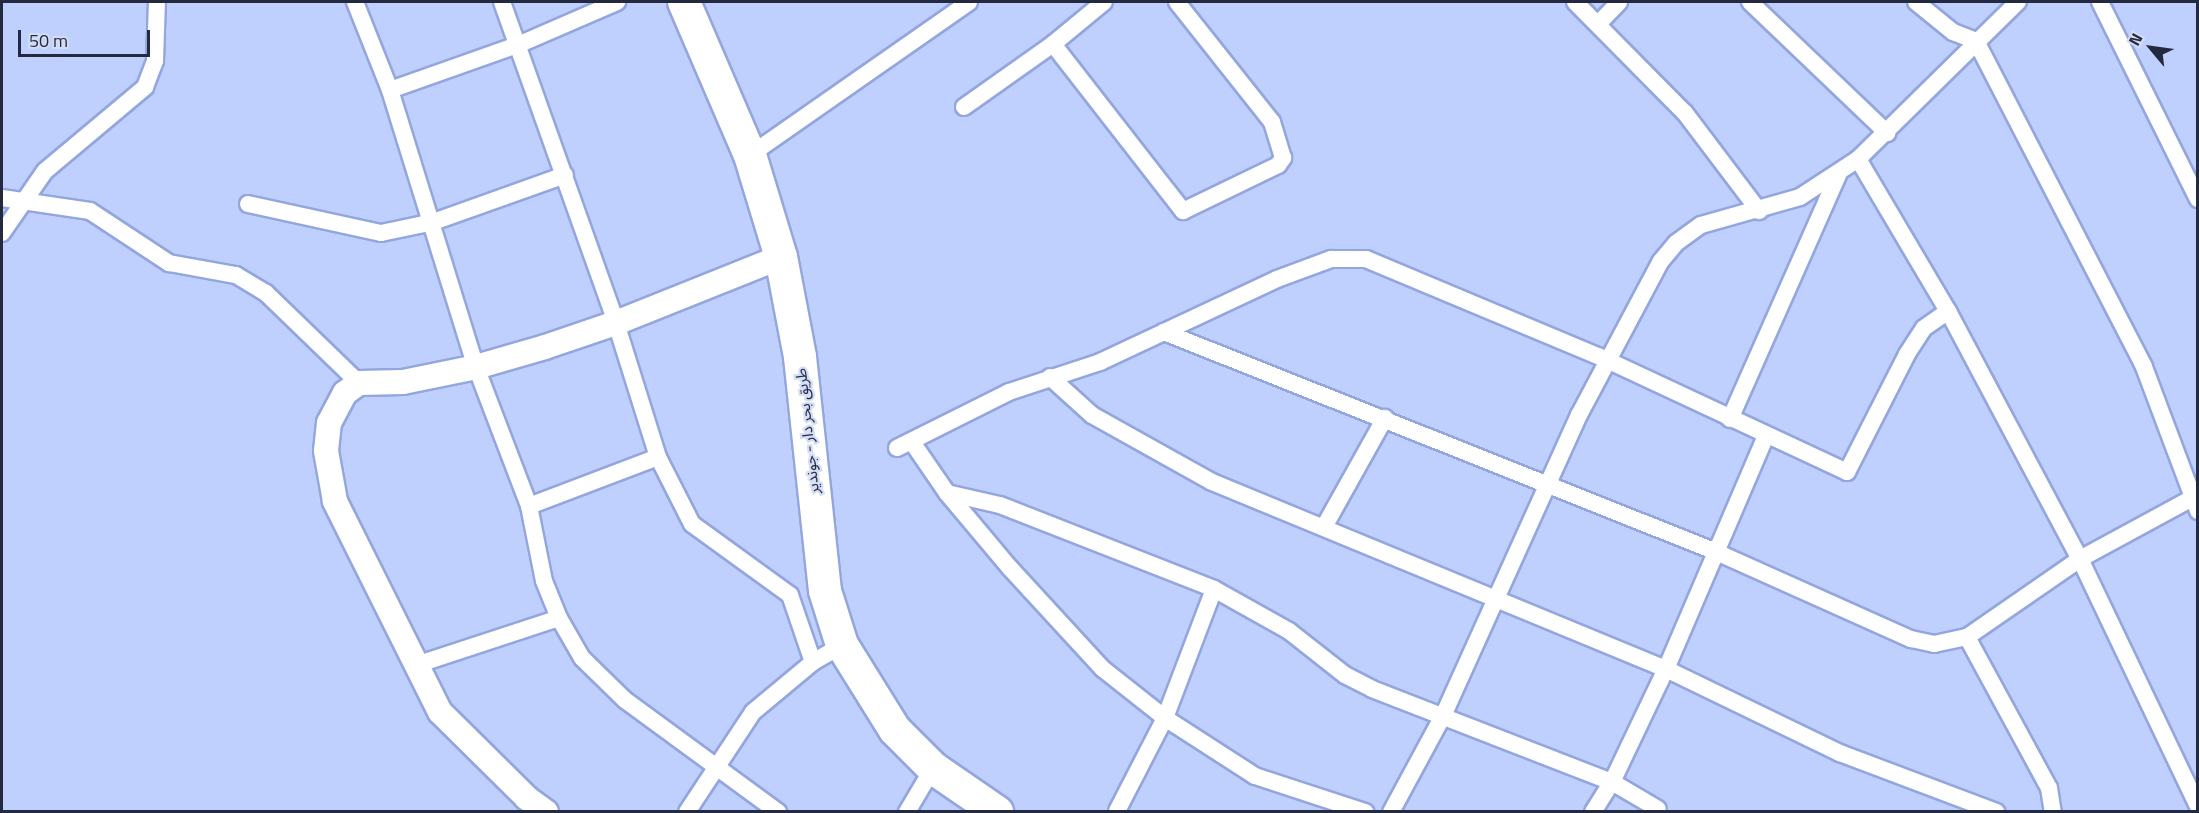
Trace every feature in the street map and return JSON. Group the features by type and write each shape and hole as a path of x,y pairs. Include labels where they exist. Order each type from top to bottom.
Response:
{"highway":[{"name":"طريق بحر دار - جوندير","path":"684,2 750,155 781,257 800,357 825,591 842,645 895,730 933,768 997,812"}],"street":[{"path":"2,233 21,202 45,171 145,87 155,61 157,2"},
{"path":"355,2 390,90 433,222 476,367 529,506 544,581 559,618 582,658 625,700 717,765 778,812"},
{"path":"502,2 520,44 616,323 658,457 692,524 790,595 813,662"},
{"path":"390,90 520,44 617,2"},
{"path":"750,155 969,2"},
{"path":"964,107 1053,44 1104,2"},
{"path":"1053,44 1183,211 1278,165 1283,158 1272,122 1177,2"},
{"path":"1575,2 1599,23 1685,113 1759,210"},
{"path":"1599,23 1619,2"},
{"path":"1750,2 1887,133"},
{"path":"1164,332 1385,418 1548,486 1714,551 1911,639 1934,644 1967,638 2080,559 2195,501 2144,367 1976,41 1953,32 1916,2"},
{"path":"1391,812 1443,716 1607,360 1660,261 1676,243 1701,225 1800,197 1838,174 1887,133 1976,41 2018,2"},
{"path":"2100,2 2198,199"},
{"path":"1858,159 1947,311 2080,559 2198,806"},
{"path":"1730,419 1838,174"},
{"path":"248,204 381,233 433,222 565,175"},
{"path":"2,198 90,211 169,263 236,275 266,292 359,383"},
{"path":"546,812 527,798 440,712 335,501 326,452 329,423 345,393 359,383 403,382 476,367 616,323 781,257"},
{"path":"1365,812 1255,776 1166,718 1103,669 1053,620 904,445 1010,392 1101,362 1277,279 1331,259 1366,260 1607,360 1847,472 1907,354 1924,328 1947,311"},
{"path":"1050,377 1092,415 1212,482 1666,669 1840,753 1996,812"},
{"path":"1324,527 1385,418"},
{"path":"1593,812 1612,782 1666,669 1714,551 1766,436"},
{"path":"529,506 658,457"},
{"path":"947,493 1000,505 1214,589 1289,632 1345,675 1612,782 1658,809"},
{"path":"1117,811 1166,718 1214,589"},
{"path":"416,665 559,618"},
{"path":"1967,638 2049,788 2053,812"},
{"path":"687,812 753,712 813,662 842,645"},
{"path":"907,812 933,768"}]}
